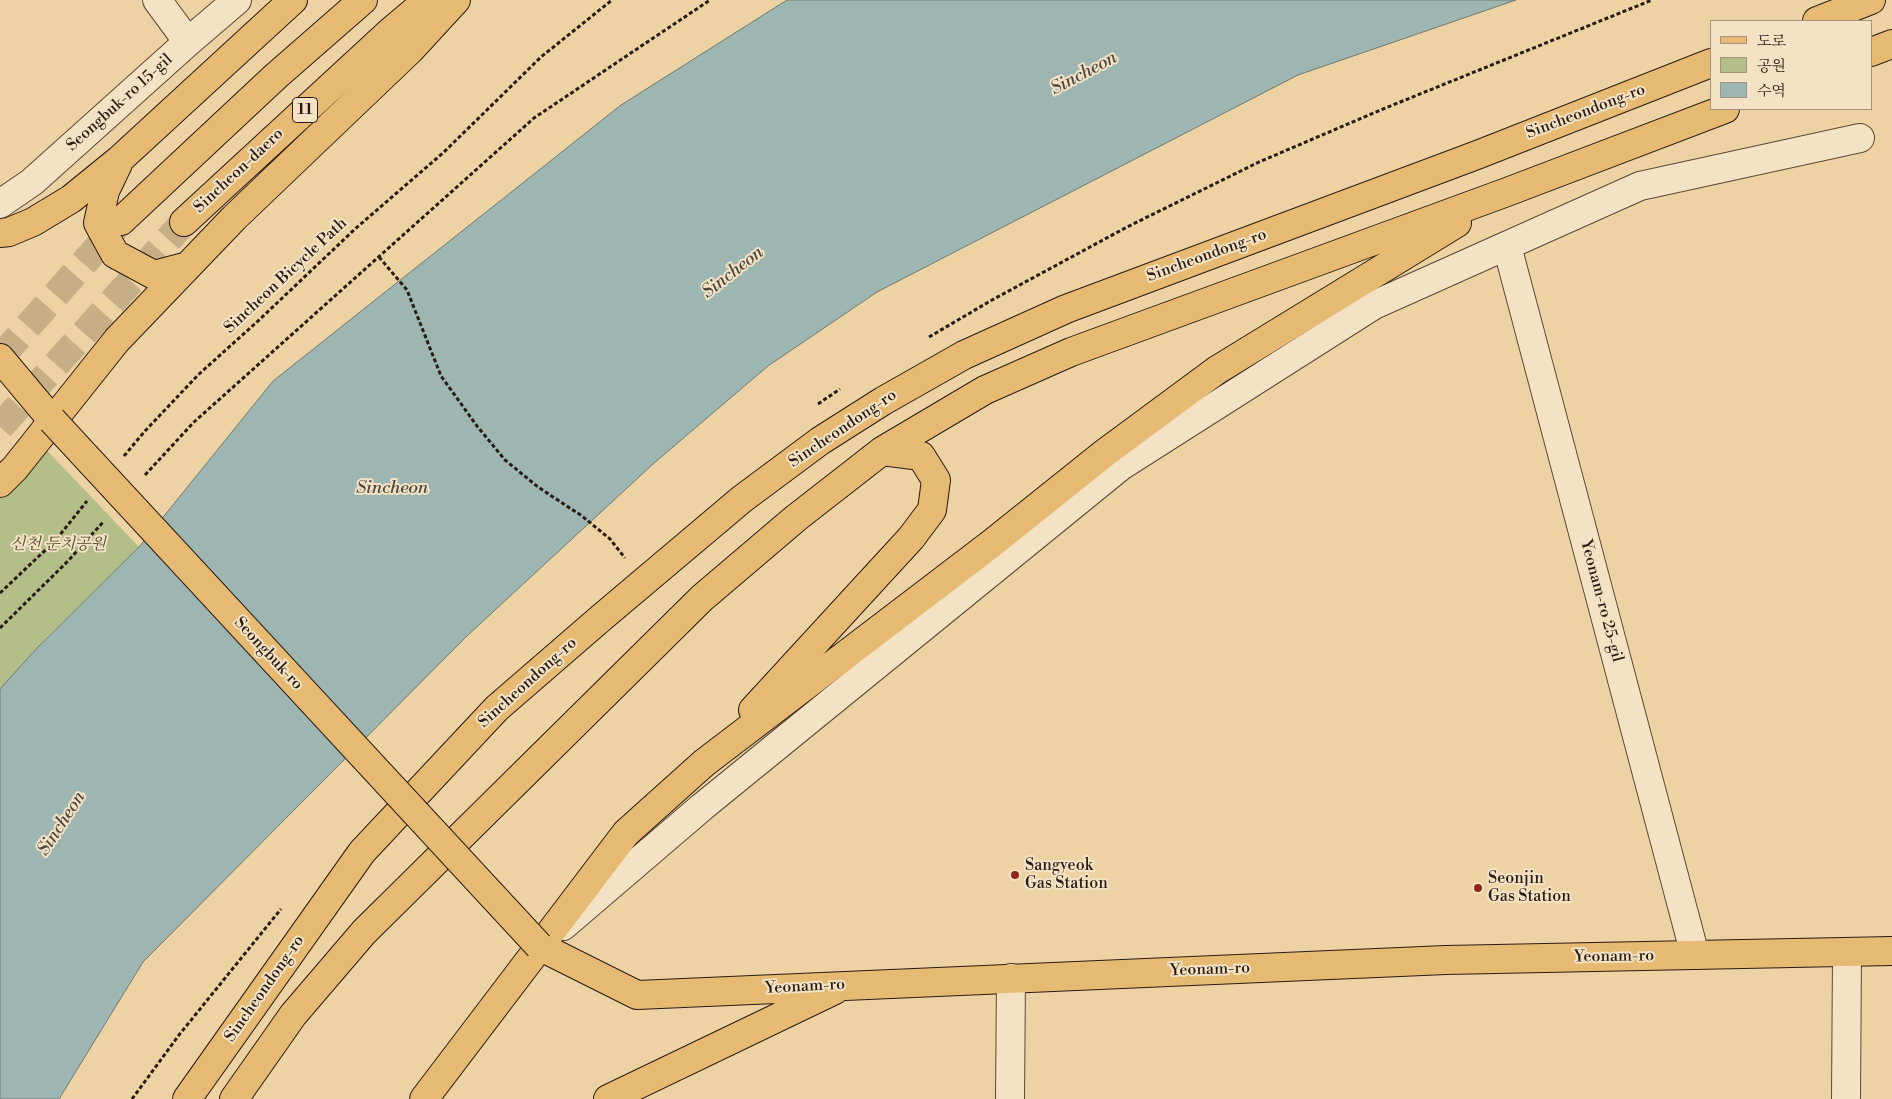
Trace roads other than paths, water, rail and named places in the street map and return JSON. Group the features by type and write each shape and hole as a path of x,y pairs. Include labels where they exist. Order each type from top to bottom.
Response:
{"main road":[{"path":"0,233 9,232 32,222 71,199 119,160 293,0"},
{"path":"121,221 276,76 362,0"},
{"name":"Sincheon-daero","path":"184,222 390,32 428,0"},
{"path":"0,483 15,468 117,340 234,218 410,50 456,0"},
{"path":"1820,20 1871,0"},
{"path":"1872,52 1892,44"},
{"name":"Sincheondong-ro","path":"187,1099 362,852 497,708 593,624 742,499 820,441 883,401 964,354 1066,309 1477,155 1710,63"},
{"path":"234,1099 293,1015 364,932 702,598 796,518 882,451 985,390 1071,352 1507,192 1722,110"},
{"path":"119,160 105,191 98,223 115,254 154,275 188,266"},
{"path":"424,1099 626,832 704,763 984,550 1106,452 1217,370 1507,192"},
{"name":"Seongbuk-ro","path":"0,358 52,420 538,946"},
{"path":"704,763 911,538 932,510 936,480 921,456 882,451"},
{"name":"Yeonam-ro","path":"538,946 637,995 1446,960 1892,951"},
{"path":"608,1099 846,986"}],"street":[{"path":"157,0 188,42"},
{"name":"Seongbuk-ro 15-gil","path":"0,204 32,182 237,0"},
{"path":"538,946 702,807 1121,466 1374,305 1640,186 1860,138"},
{"name":"Yeonam-ro 25-gil","path":"1506,246 1695,955"},
{"path":"1846,1099 1847,952"},
{"path":"1010,978 1010,1099"}],"water":[{"name":"Sincheon","path":"787,0 1516,0 1298,75 877,292 768,366 653,464 467,636 143,962 59,1099 0,1099 0,689 37,648 139,547 273,381 621,105"}],"tunnel":[{"path":"0,358 121,221"},
{"path":"0,427 184,222"}],"place":[{"name":"Sangyeok Gas Station","path":"1015,875"},
{"name":"Seonjin Gas Station","path":"1478,888"}],"park label":[{"name":"신천 둔치공원","path":"58,545"}]}
